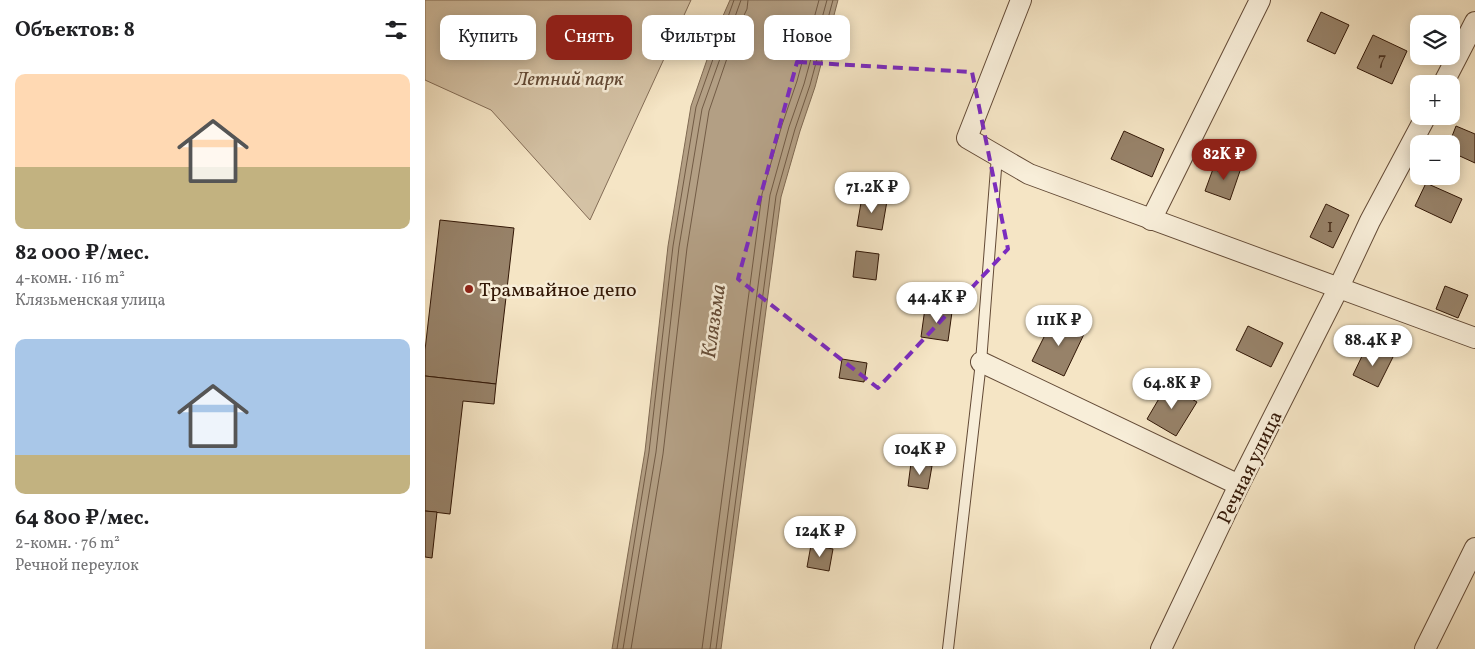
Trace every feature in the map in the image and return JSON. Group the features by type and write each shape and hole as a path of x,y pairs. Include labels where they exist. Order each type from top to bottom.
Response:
{"street":[{"path":"1021,0 967,138 1029,174 1475,338"},
{"path":"1151,220 1260,0"},
{"path":"1448,75 1475,22"},
{"name":"Речная улица","path":"1161,649 1239,485 1339,287 1370,221 1421,125"},
{"path":"981,362 1239,485"},
{"path":"1425,649 1475,548"}],"lane":[{"path":"948,649 981,362 997,156"}],"highlighted area":[{"path":"797,62 972,72 1008,249 878,388 738,279"}],"green space":[{"name":"Летний парк","path":"425,0 691,0 684,15 642,15 642,60 663,60 590,220 491,110 425,80"}],"water":[{"name":"Клязьма","path":"730,0 838,0 834,15 764,15 764,60 822,60 781,197 721,649 612,649 645,451 668,246 691,106 707,60 754,60 754,15 723,15"}],"building":[{"path":"1321,12 1349,25 1335,54 1307,41"},
{"path":"1373,35 1407,51 1392,84 1357,68"},
{"path":"1456,126 1475,134 1475,163 1460,156 1460,135 1452,135"},
{"path":"1124,131 1164,149 1152,177 1111,159"},
{"path":"1222,161 1241,168 1230,200 1205,191 1213,169 1218,171"},
{"path":"1425,185 1430,185 1462,199 1451,223 1415,206"},
{"path":"862,197 887,201 882,230 857,226"},
{"path":"1326,204 1349,215 1333,248 1310,237"},
{"name":"Трамвайное депо","path":"440,220 514,228 496,384 425,376 425,350"},
{"path":"856,251 879,254 876,280 853,277"},
{"path":"1445,286 1468,295 1458,318 1436,309"},
{"path":"925,308 952,312 948,341 921,337"},
{"path":"1054,317 1085,332 1064,376 1032,361"},
{"path":"1248,326 1283,343 1271,367 1236,350"},
{"path":"1373,347 1393,357 1378,387 1353,375 1363,354 1369,356"},
{"path":"842,359 867,363 864,382 839,378"},
{"path":"425,376 496,384 494,404 463,401 450,514 425,511"},
{"path":"1167,385 1197,402 1176,436 1147,419"},
{"path":"911,463 932,466 928,489 908,486"},
{"path":"425,511 437,512 432,558 425,557"},
{"path":"811,545 833,549 829,571 807,567"}],"place":[{"name":"Трамвайное депо","path":"469,289"}]}
